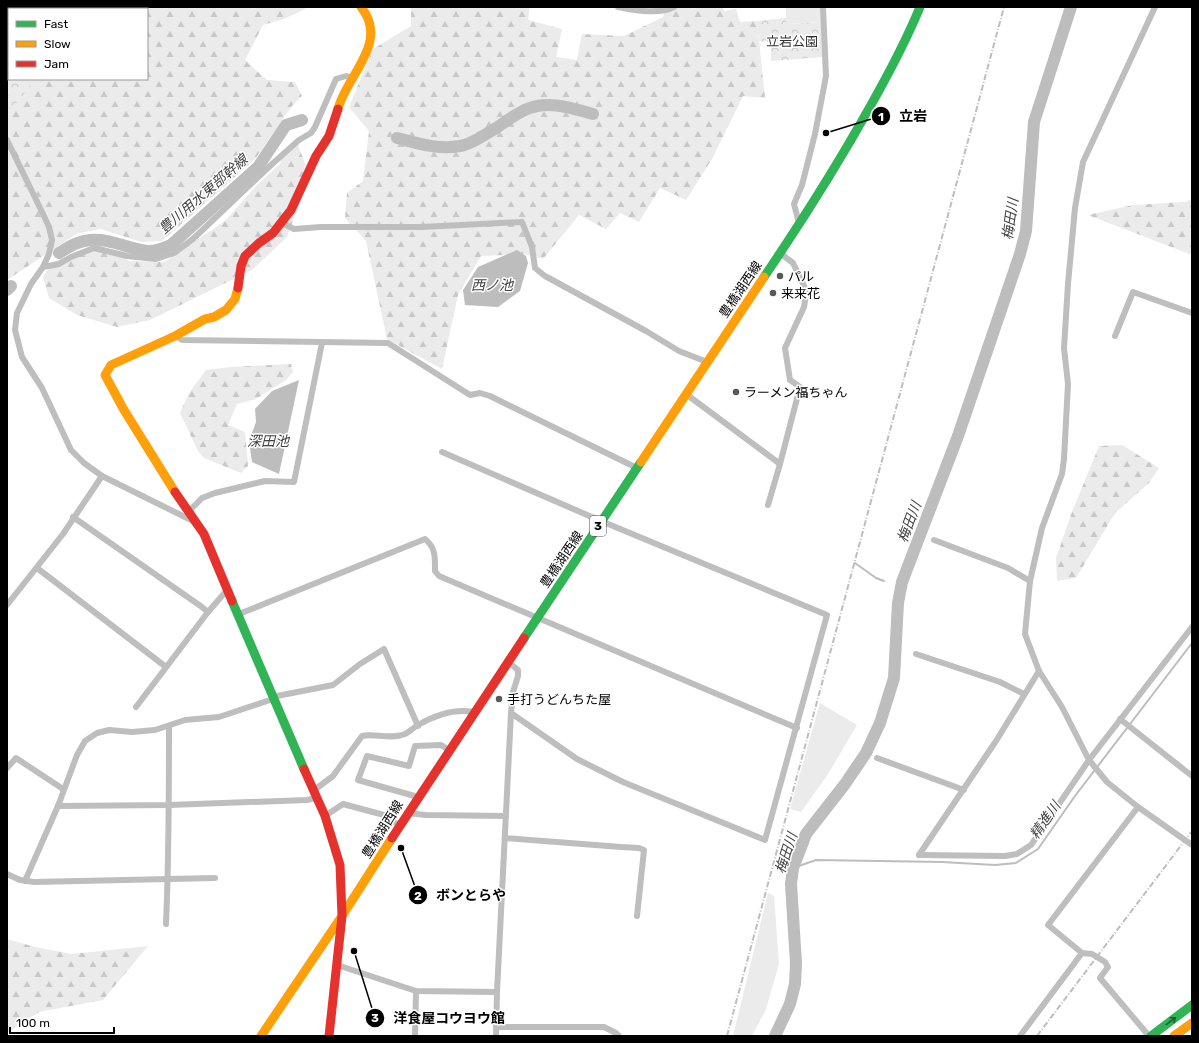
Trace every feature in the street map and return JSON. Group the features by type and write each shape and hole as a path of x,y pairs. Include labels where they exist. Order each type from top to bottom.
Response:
{"main road":[{"path":"329,1036 342,916 340,865 325,816 273,699 204,534 189,511 178,498 124,410 106,375 111,365 175,336 205,319 214,317 226,310 235,299 239,283 240,266 245,256 273,233 291,210 316,156 330,136 340,100 369,47 370,27 365,12 361,7"},
{"name":"豊橋湖西線","path":"261,1036 342,916 448,750 780,253 844,153 894,61 920,7"},
{"path":"1150,1036 1192,1005"},
{"path":"1174,1036 1192,1023"}],"street":[{"path":"618,7 637,11 659,11 674,7"},
{"path":"799,223 794,204 802,185 815,134 826,76 823,7"},
{"path":"1155,7 1083,162 1075,208 1068,284 1064,348 1068,384 1064,459 1062,474 1042,528 1030,581 1025,634 1039,671 1062,707 1090,761 1107,782 1138,807 1192,845"},
{"path":"43,268 58,264 94,248 127,256 156,259 174,253 193,239 299,140 311,133 336,79 346,76 352,78"},
{"path":"7,140 43,214 52,240 49,254 43,268 31,284 17,313 15,330 22,357 42,388 71,450 84,463 102,476 195,522"},
{"path":"282,223 294,229 321,227 422,227 522,222 532,247 535,268 545,276 646,331 679,352 707,362"},
{"path":"768,506 786,446 800,387 790,380 786,348 804,307 806,295 793,263 780,253"},
{"path":"1115,336 1132,292 1192,313"},
{"path":"175,336 182,340 388,343 470,395 480,393 490,396 637,468"},
{"path":"189,511 202,498 215,493 266,481 294,482 322,343"},
{"path":"686,394 780,464"},
{"path":"442,452 827,615 766,840 616,779 577,759 511,713"},
{"path":"7,605 63,534 102,476"},
{"path":"74,517 208,612"},
{"path":"238,614 425,539 432,544 435,560 434,571 439,576 797,728"},
{"path":"934,540 1008,568 1030,581"},
{"path":"37,568 166,667"},
{"path":"136,707 208,612 228,589"},
{"path":"1039,671 996,741 919,855 1005,856 1017,854 1031,845 1090,761 1191,630"},
{"path":"25,881 58,806 63,789 77,755 85,741 97,732 109,730 132,732 147,731 186,720 219,717 273,699 277,696 333,685 360,664 384,649 418,726"},
{"path":"916,654 1000,682 1024,694"},
{"path":"496,1036 511,713 513,692 518,676 518,670 508,661"},
{"path":"58,806 169,805 307,800 333,776 362,736 367,734 384,737 404,734 434,716 465,710 474,712"},
{"path":"1121,720 1192,776"},
{"path":"166,924 168,880 169,726"},
{"path":"418,797 358,780 367,756 409,766 415,746 441,745 448,750"},
{"path":"7,768 16,758 63,789"},
{"path":"878,758 964,790"},
{"path":"325,816 343,804 384,815 399,825"},
{"path":"1138,807 1048,925 1082,953 1092,954 1105,962 1108,967 1100,978 1150,1036"},
{"path":"407,813 426,815 506,816"},
{"path":"505,838 621,848 638,848 644,850 637,916"},
{"path":"7,874 25,881 168,880 215,878"},
{"path":"1020,1036 1082,953"},
{"path":"337,965 416,991 497,992"},
{"path":"415,1036 416,991"},
{"path":"496,1027 604,1027 616,1032 619,1036"}],"green space":[{"path":"7,7 305,7 305,9 284,19 263,25 245,60 267,80 295,82 302,96 292,106 255,159 162,241 141,242 101,229 78,233 7,280"},
{"path":"411,7 530,7 528,20 562,29 556,57 577,60 582,34 624,36 663,17 666,7 723,7 724,11 736,9 740,22 757,21 765,98 743,96 712,159 686,200 660,188 639,222 620,213 606,229 579,215 543,259 524,254 481,256 458,295 442,369 387,339 366,241 345,218 347,193 363,181 369,131 349,107 373,49 411,26"},
{"path":"786,7 821,7 822,22 786,24"},
{"name":"立岩公園","path":"786,18 786,24 822,22 823,57 771,61 771,42 759,41 757,21"},
{"path":"8,58 8,80 31,80 29,88 11,109 7,110"},
{"path":"298,144 305,164 301,200 287,237 252,270 150,320 117,327 77,315 49,298 43,277 53,262 99,244 129,261 164,262 225,221 257,185 280,164 283,152"},
{"path":"1192,199 1192,255 1088,215 1133,205 1185,202"},
{"path":"291,364 293,372 286,380 256,399 237,404 228,425 245,432 248,466 241,473 204,458 198,451 180,413 189,393 206,370 231,367"},
{"path":"1122,445 1159,468 1149,483 1115,513 1076,578 1057,581 1056,558 1072,512 1099,446"},
{"path":"820,703 857,725 828,774 801,812 790,809"},
{"path":"768,893 774,896 779,964 766,1009 752,1036 733,1036"},
{"path":"7,939 35,947 72,954 148,946 103,1000 39,1012 7,1033"}],"water":[{"name":"西ノ池","path":"517,250 526,256 528,263 520,291 498,307 465,305 463,290 478,267"},
{"name":"深田池","path":"299,380 279,474 252,462 249,441 256,422 255,409 272,391"}],"waterway":[{"name":"梅田川","path":"775,1036 790,1004 795,984 796,963 791,884 793,868 806,834 845,784 866,753 880,723 894,678 898,603 902,582 958,436 1020,254 1026,231 1034,122 1071,7"},
{"name":"豊川用水東部幹線","path":"397,138 428,145 452,147 473,142 518,113 535,106 560,106 593,114"},
{"name":"豊川用水東部幹線","path":"59,253 78,243 90,240 112,242 147,251 157,250 171,245 258,167 286,125 302,120"},
{"name":"豊川用水東部幹線","path":"7,290 11,286"},
{"path":"855,563 876,578 884,581"},
{"name":"精進川","path":"793,868 816,860 942,862 995,865 1016,863 1038,849 1075,796 1192,643"}],"railway":[{"path":"727,1036 1004,7"},
{"path":"1037,1036 1192,831"}],"traffic: fast":[{"path":"764,277 846,149 897,57 920,7"},
{"path":"524,638 641,462"},
{"path":"232,601 304,769"},
{"path":"1151,1036 1192,1005"}],"traffic: slow":[{"path":"338,109 342,97 369,46 371,33 369,20 361,7"},
{"path":"641,462 764,277"},
{"path":"175,492 124,410 105,375 111,365 175,336 205,319 214,317 226,310 235,299 238,288"},
{"path":"261,1036 342,916 392,838"},
{"path":"1174,1036 1192,1023"}],"traffic: jam":[{"path":"238,288 241,266 245,256 273,233 291,210 316,156 329,136 338,109"},
{"path":"175,492 204,534 232,601"},
{"path":"392,838 524,638"},
{"path":"304,769 325,816 340,865 342,916 329,1036"}],"place":[{"name":"立岩","path":"826,133"},
{"name":"パル","path":"780,276"},
{"name":"来来花","path":"773,293"},
{"name":"ラーメン福ちゃん","path":"736,392"},
{"name":"手打うどんちた屋","path":"499,699"},
{"name":"ボンとらや","path":"401,848"},
{"name":"洋食屋コウヨウ館","path":"354,951"}]}
